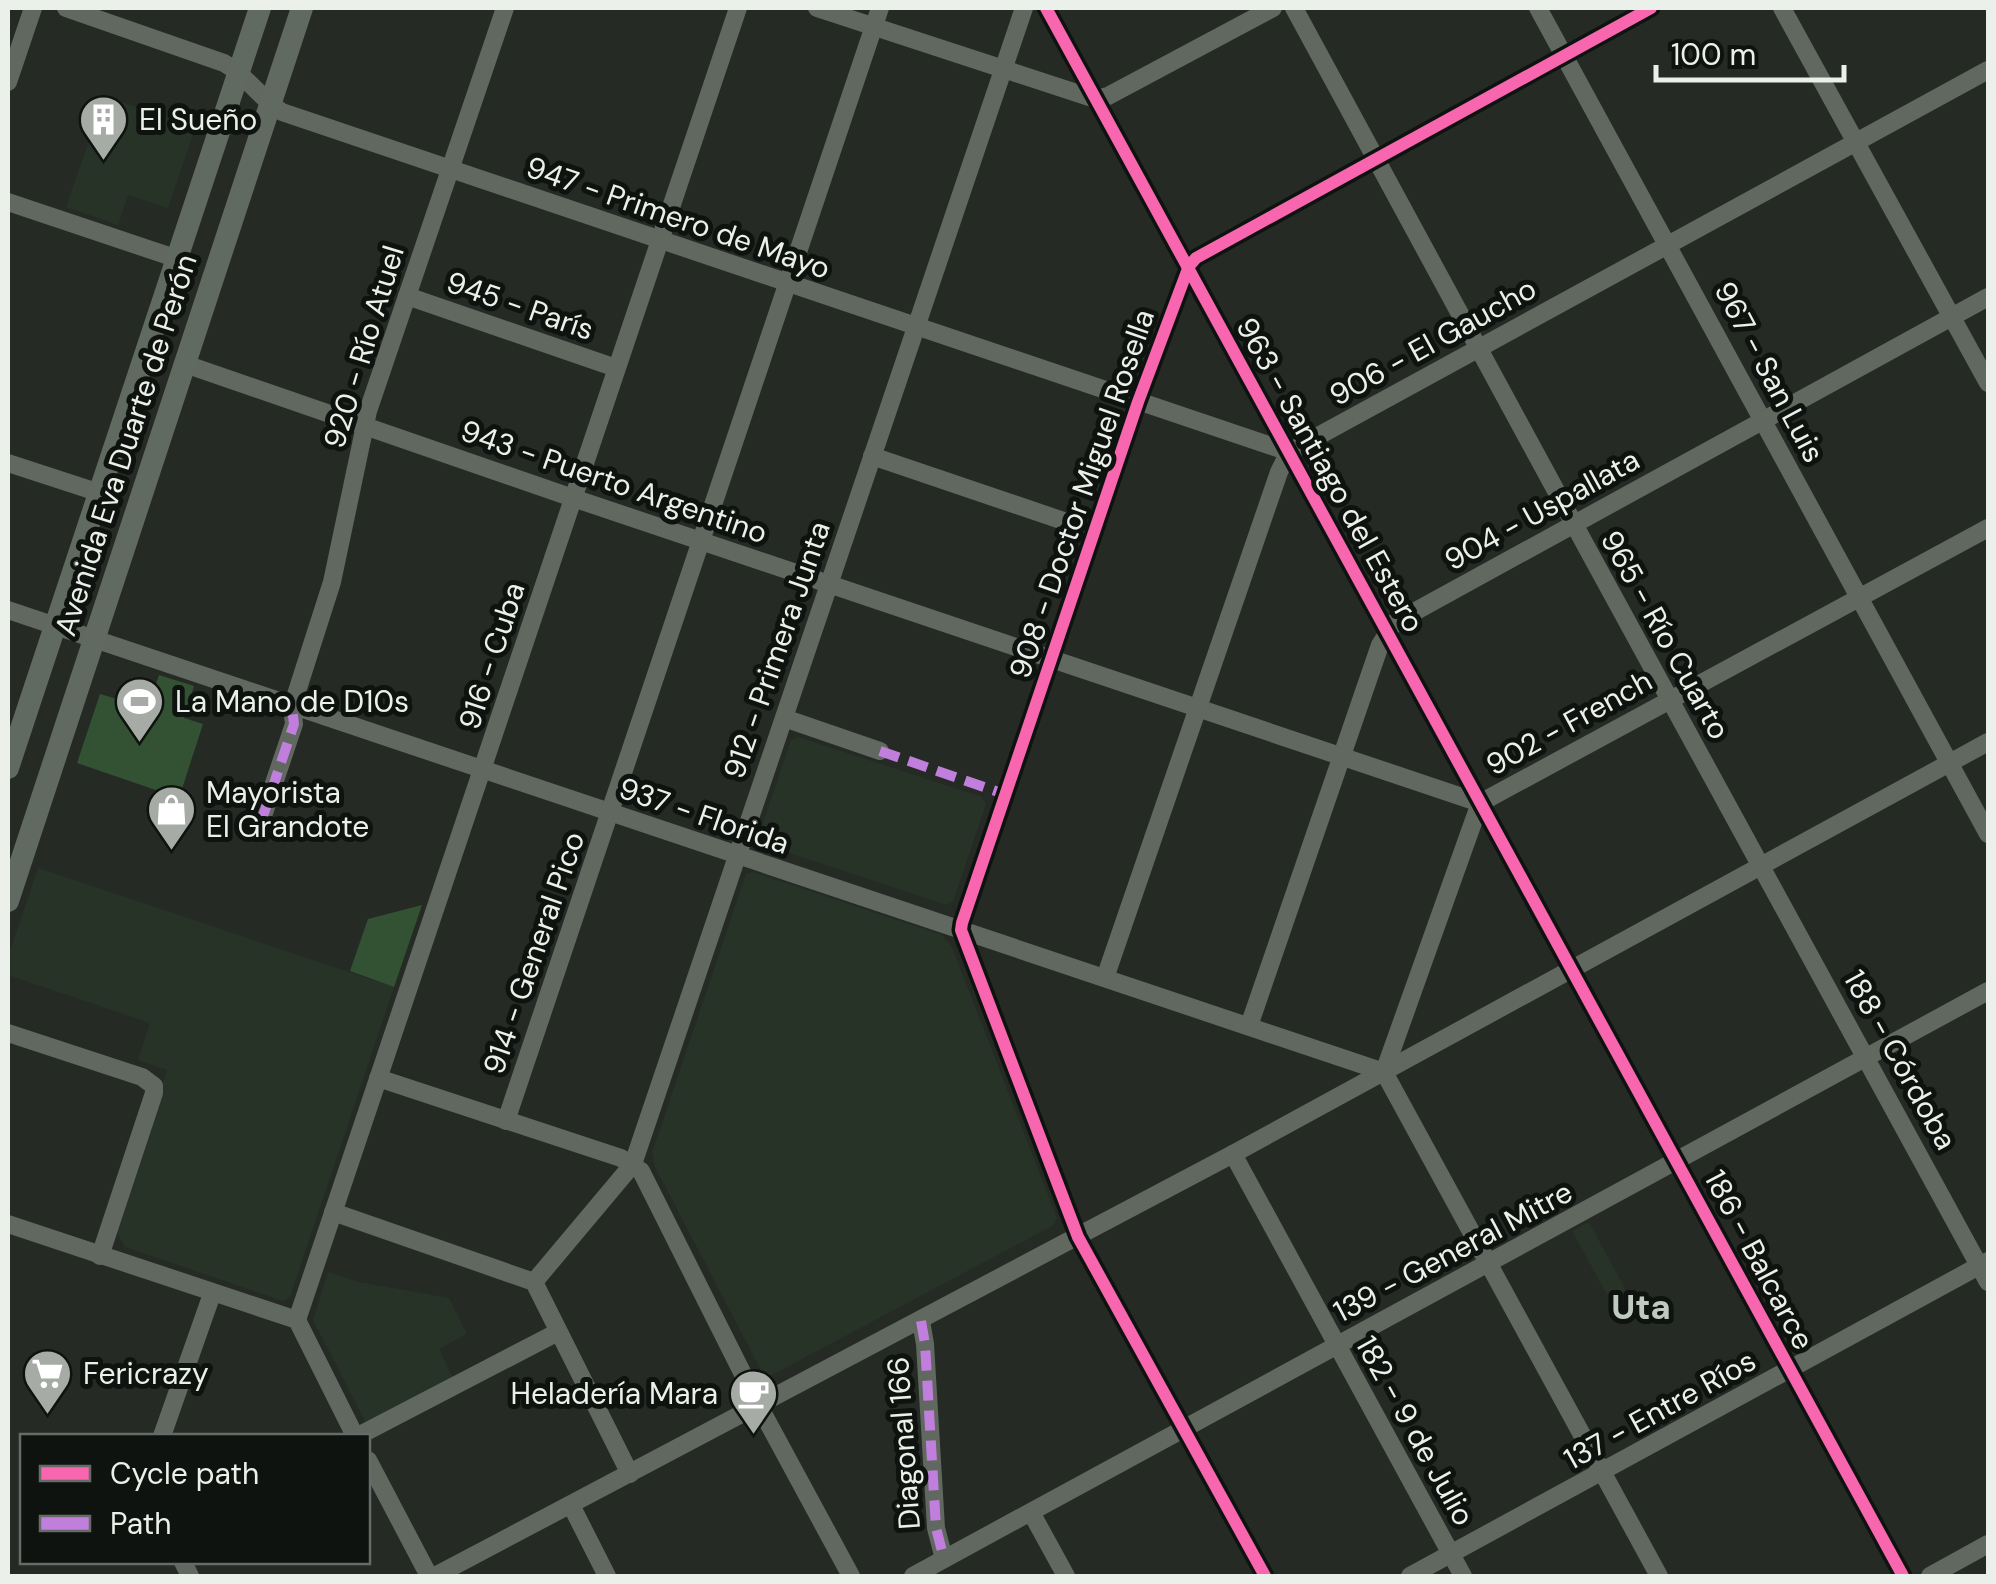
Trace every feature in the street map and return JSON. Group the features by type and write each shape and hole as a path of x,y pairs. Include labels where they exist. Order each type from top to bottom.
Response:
{"main road":[{"name":"Avenida Eva Duarte de Perón","path":"8,768 260,8"},
{"name":"Avenida Eva Duarte de Perón","path":"8,901 302,8"}],"street":[{"path":"8,82 15,35 33,8"},
{"name":"947 - Primero de Mayo","path":"66,8 224,63 282,112 1289,452"},
{"name":"920 - Río Atuel","path":"262,819 294,724 292,707 332,582 364,426 505,8"},
{"name":"916 - Cuba","path":"297,1320 738,8"},
{"path":"817,8 1095,99 1108,96 1273,8"},
{"name":"914 - General Pico","path":"506,1121 880,8"},
{"name":"912 - Primera Junta","path":"534,1282 637,1167 736,856 1024,8"},
{"name":"963 - Santiago del Estero","path":"1046,8 1571,967"},
{"name":"965 - Río Cuarto","path":"1294,8 1761,866"},
{"name":"967 - San Luis","path":"1538,8 1988,834"},
{"path":"1188,266 1196,258 1651,8"},
{"path":"1782,8 1988,383"},
{"name":"906 - El Gaucho","path":"1289,452 1988,70"},
{"path":"8,202 178,259"},
{"name":"908 - Doctor Miguel Rosella","path":"961,930 1093,531 1188,266"},
{"name":"945 - París","path":"407,296 616,368"},
{"name":"904 - Uspallata","path":"1386,631 1400,618 1988,297"},
{"name":"943 - Puerto Argentino","path":"185,364 1480,803"},
{"path":"1105,978 1289,452"},
{"path":"872,456 1093,531"},
{"path":"8,463 100,493"},
{"name":"902 - French","path":"1384,1072 1480,803 1988,528"},
{"name":"937 - Florida","path":"8,610 1384,1072"},
{"path":"1250,1026 1386,631"},
{"path":"784,718 880,752"},
{"path":"370,1464 432,1576 1233,1154 1988,742"},
{"name":"188 - Córdoba","path":"1761,866 1985,1270"},
{"path":"961,930 1078,1237 1265,1576"},
{"name":"186 - Balcarce","path":"1571,967 1902,1576"},
{"name":"139 - General Mitre","path":"921,1575 1988,991"},
{"path":"8,1033 142,1077 154,1086 100,1256"},
{"path":"1384,1072 1659,1576"},
{"path":"378,1078 637,1167 852,1576"},
{"name":"182 - 9 de Julio","path":"1233,1154 1462,1576"},
{"path":"334,1212 534,1282 630,1474"},
{"path":"8,1224 297,1320 356,1434"},
{"name":"137 - Entre Ríos","path":"1410,1576 1790,1370 1985,1270"},
{"path":"163,1434 212,1294"},
{"name":"Diagonal 166","path":"921,1321 926,1344 936,1528 944,1560"},
{"path":"361,1434 558,1332"},
{"path":"571,1505 607,1576"},
{"path":"1032,1514 1066,1576"},
{"path":"1930,1576 1988,1544"}],"shaded area":[{"name":"El Sueño","path":"122,102 195,129 168,208 128,195 118,225 66,207 96,121 114,127"},
{"path":"798,737 982,797 986,804 953,902 946,905 762,844 758,838 791,740"},
{"path":"38,868 394,987 290,1297 283,1301 125,1247 115,1229 167,1070 138,1060 150,1023 8,975 8,957"},
{"path":"753,872 942,935 952,947 1057,1218 1054,1225 770,1376 763,1374 655,1167 652,1153 746,874"},
{"path":"1589,1222 1630,1298 1614,1307 1572,1231"},
{"path":"328,1272 359,1282 449,1298 467,1334 439,1349 453,1378 366,1423 313,1320"}],"green space":[{"name":"La Mano de D10s","path":"159,675 194,686 184,718 203,724 179,798 77,763 100,694 148,708"},
{"path":"422,905 394,987 350,971 368,919"}],"marked path":[{"path":"262,819 294,724 292,707"},
{"path":"880,751 1004,794"},
{"path":"921,1321 936,1528 944,1559"}],"cycle path":[{"path":"1046,8 1903,1576"},
{"path":"1265,1576 1078,1237 961,930 962,923 1138,402 1189,266 1196,258 1651,8"}],"place":[{"name":"El Sueño","path":"104,162"},
{"name":"La Mano de D10s","path":"140,744"},
{"name":"Mayorista El Grandote","path":"171,852"},
{"name":"Fericrazy","path":"48,1416"},
{"name":"Heladería Mara","path":"753,1436"}],"district":[{"name":"Uta","path":"1641,1307"}]}
